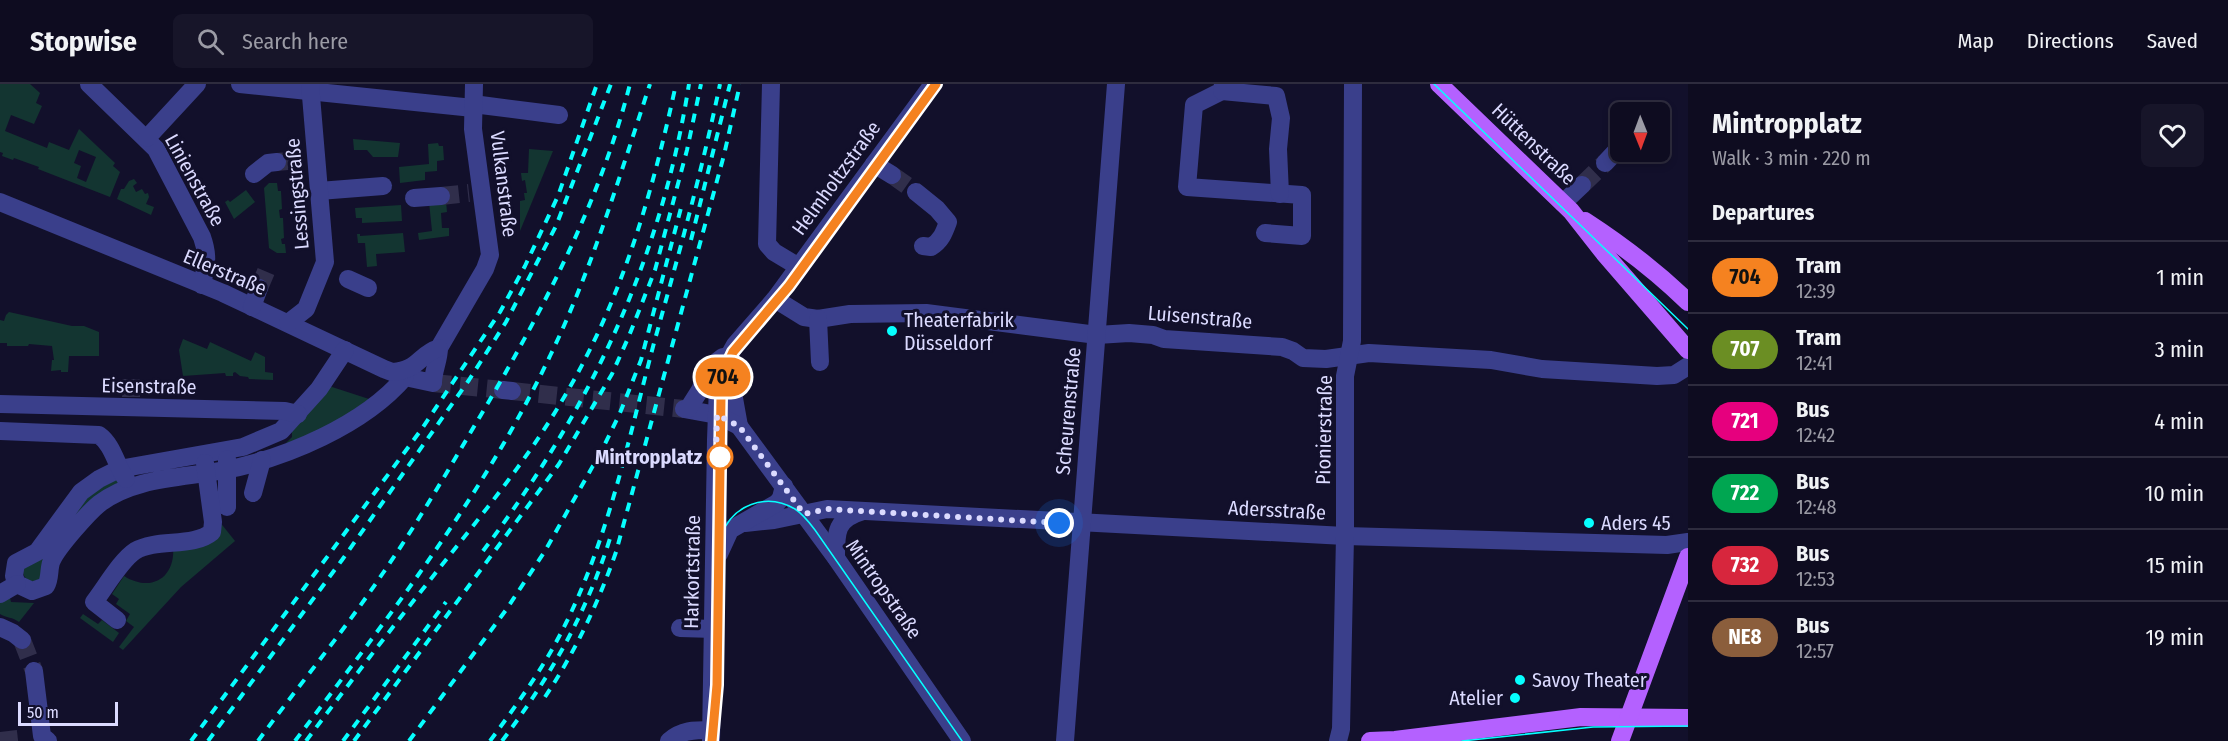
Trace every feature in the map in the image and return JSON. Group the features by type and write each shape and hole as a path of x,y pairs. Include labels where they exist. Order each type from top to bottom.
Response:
{"main road":[{"name":"Hüttenstraße","path":"1439,84 1567,207 1688,350"},
{"name":"Hüttenstraße","path":"1567,207 1661,276 1688,302"},
{"path":"1620,741 1688,557"},
{"path":"1370,741 1395,740 1581,717 1688,718"}],"street":[{"name":"Linienstraße","path":"89,84 156,149 202,237 208,258 202,285"},
{"path":"147,138 197,84"},
{"path":"240,84 357,90 559,115"},
{"name":"Vulkanstraße","path":"433,383 439,348 489,262 489,246 476,193 473,129 474,84"},
{"path":"771,84 768,244 774,252 799,267"},
{"name":"Helmholtzstraße","path":"775,299 933,84"},
{"name":"Scheurenstraße","path":"1065,741 1116,84"},
{"name":"Pionierstraße","path":"1338,741 1341,729 1345,536 1345,376 1352,341 1353,84"},
{"path":"1264,233 1302,236 1302,195 1280,194 1186,187 1194,105 1222,87 1275,90 1281,118 1278,149 1280,194"},
{"name":"Lessingstraße","path":"288,323 306,309 336,274 325,262 319,191 308,160 310,88"},
{"path":"1605,163 1610,158"},
{"path":"254,174 268,163 277,162"},
{"path":"874,164 892,175"},
{"path":"1567,207 1582,185"},
{"path":"319,191 383,186"},
{"path":"916,192 937,209 948,222 936,244 931,248 922,246"},
{"path":"414,198 441,196"},
{"name":"Ellerstraße","path":"0,202 202,285 399,374 433,383"},
{"path":"336,274 368,288"},
{"path":"252,307 259,288"},
{"path":"731,350 719,380 717,415 686,409 700,390 710,367 731,350 775,299"},
{"name":"Luisenstraße","path":"775,299 804,317 818,319 850,314 926,313 1097,335 1129,333 1153,335 1164,339 1282,347 1303,358 1326,359 1369,353 1480,359 1542,369 1658,376 1674,375 1688,366"},
{"path":"818,319 820,362"},
{"name":"Vulkanstraße","path":"399,374 412,368 432,350 439,348"},
{"path":"345,350 298,414 274,435 232,449 205,464 132,486 106,499 82,521 54,557 46,586 32,591 17,584 14,568 19,560 37,552 69,506 86,487 119,470 205,464 226,470 262,460 303,445 343,425 383,398 399,374"},
{"path":"731,350 732,387 739,426"},
{"name":"Eisenstraße","path":"0,404 131,403 285,411 298,414"},
{"name":"Mintropstraße","path":"717,415 739,426 836,558 962,741"},
{"name":"Harkortstraße","path":"669,741 687,730 711,736 717,415"},
{"path":"0,431 99,435 106,441 119,470 132,486"},
{"path":"227,507 226,470 232,449"},
{"path":"253,493 262,460"},
{"path":"117,620 94,602 129,556 146,547 203,537 212,532 213,522 205,464"},
{"path":"715,564 730,530 779,501 784,486"},
{"name":"Adersstraße","path":"745,523 774,520 827,509 1345,536 1667,545 1688,542"},
{"path":"836,558 836,539 843,519 864,511"},
{"path":"0,594 17,584"},
{"path":"0,627 22,640"},
{"path":"680,628 714,629"},
{"path":"34,670 45,738"}],"green space":[{"path":"0,84 30,84 40,93 36,103 42,106 34,124 11,115 5,131 47,148 49,142 69,150 79,129 115,163 113,166 120,172 110,197 38,169 39,167 2,156 3,153 0,152","holes":["79,150 96,157 86,182 77,178 81,166 74,163"]},
{"path":"353,139 400,143 398,157 373,157 367,150 354,150"},
{"path":"438,143 439,146 443,146 444,160 437,161 437,171 425,172 425,180 400,183 399,167 429,164 428,144"},
{"path":"529,149 553,151 520,231 520,201 525,200 524,193 527,193 525,180 522,181 521,173 528,173"},
{"path":"134,179 137,183 133,186 136,192 142,189 145,194 148,193 146,204 154,207 151,215 117,199 121,189 124,189 129,181"},
{"path":"269,183 277,183 278,191 281,191 282,209 279,210 280,218 283,218 284,238 281,239 282,244 285,244 286,253 277,253 269,248 264,188"},
{"path":"246,190 255,202 234,219 225,202 228,200 230,202"},
{"path":"446,201 447,212 441,213 442,228 449,228 449,236 419,240 418,233 432,231 429,202"},
{"path":"401,205 402,221 362,223 362,218 356,218 355,208"},
{"path":"403,233 405,252 376,254 377,266 367,267 365,243 358,243 357,234 360,236"},
{"path":"9,312 72,326 84,326 99,332 99,356 69,356 68,372 51,371 52,360 54,360 52,346 29,344 28,346 7,346 7,343 0,343 0,320 4,321"},
{"path":"183,339 207,349 210,342 251,361 255,352 265,357 265,372 273,373 273,380 249,379 235,372 233,376 226,376 225,373 183,376 179,350"},
{"path":"329,386 369,399 337,422 288,445 286,443 292,437 292,429"},
{"path":"118,477 122,481 103,491 40,579 31,582 26,578 23,573 25,564 86,497"},
{"path":"219,521 235,541 181,587 123,650 119,647 134,627 126,621 130,614 116,604 119,599 112,594 124,576 143,583 160,579 170,567 173,546"},
{"path":"10,598 11,602 34,603 19,622 0,614 0,602"},
{"path":"83,614 98,624 102,620 119,633 113,642 80,618"}],"tunnel":[{"path":"277,162 299,160"},
{"path":"1582,185 1605,163"},
{"path":"892,175 916,192"},
{"path":"441,196 469,193"},
{"path":"259,288 267,269"},
{"path":"131,373 131,397"},
{"path":"433,383 503,390"},
{"path":"512,391 684,409"},
{"path":"22,640 34,671"},
{"path":"0,741 26,738"}],"tram line":[{"path":"712,741 717,685 721,395 725,369 733,352 789,286 936,84"},
{"name":"704","path":"712,741 717,685 721,395 725,369 733,352 789,286 936,84"},
{"path":"1434,84 1688,329"},
{"path":"721,536 733,516 751,504 773,502 784,504 801,513 962,741"},
{"path":"1462,741 1593,727 1688,726"}],"railway":[{"path":"191,741 421,430 500,312 558,196 597,84"},
{"path":"208,741 342,560 469,380 506,322 556,226 611,84"},
{"path":"258,741 353,616 397,552 510,365 551,288 588,208 604,168 630,84"},
{"path":"295,741 399,602 465,507 524,407 550,356 579,290 605,222 650,84"},
{"path":"306,741 502,489 549,422 584,362 633,246 657,166 676,84"},
{"path":"483,551 556,443 588,388 616,331 640,272 660,212 689,84"},
{"path":"354,741 559,464 612,374 655,270 687,150 701,84"},
{"path":"490,741 549,654 566,623 594,556 627,450 698,182 720,84"},
{"path":"691,240 730,84"},
{"path":"545,697 585,627 616,552 724,155 740,84"},
{"path":"409,741 506,610 545,551 603,448 641,360 682,204"},
{"path":"502,741 552,667 580,616 612,532"},
{"path":"343,741 446,602"}],"place":[{"name":"Theaterfabrik Düsseldorf","path":"892,331"},
{"name":"Mintropplatz","path":"720,457"},
{"name":"Aders 45","path":"1589,523"},
{"name":"Savoy Theater","path":"1520,680"},
{"name":"Atelier","path":"1515,698"}],"route":[{"path":"720,457 716,457 717,415 739,426 804,514 827,509 1059,523"}]}
